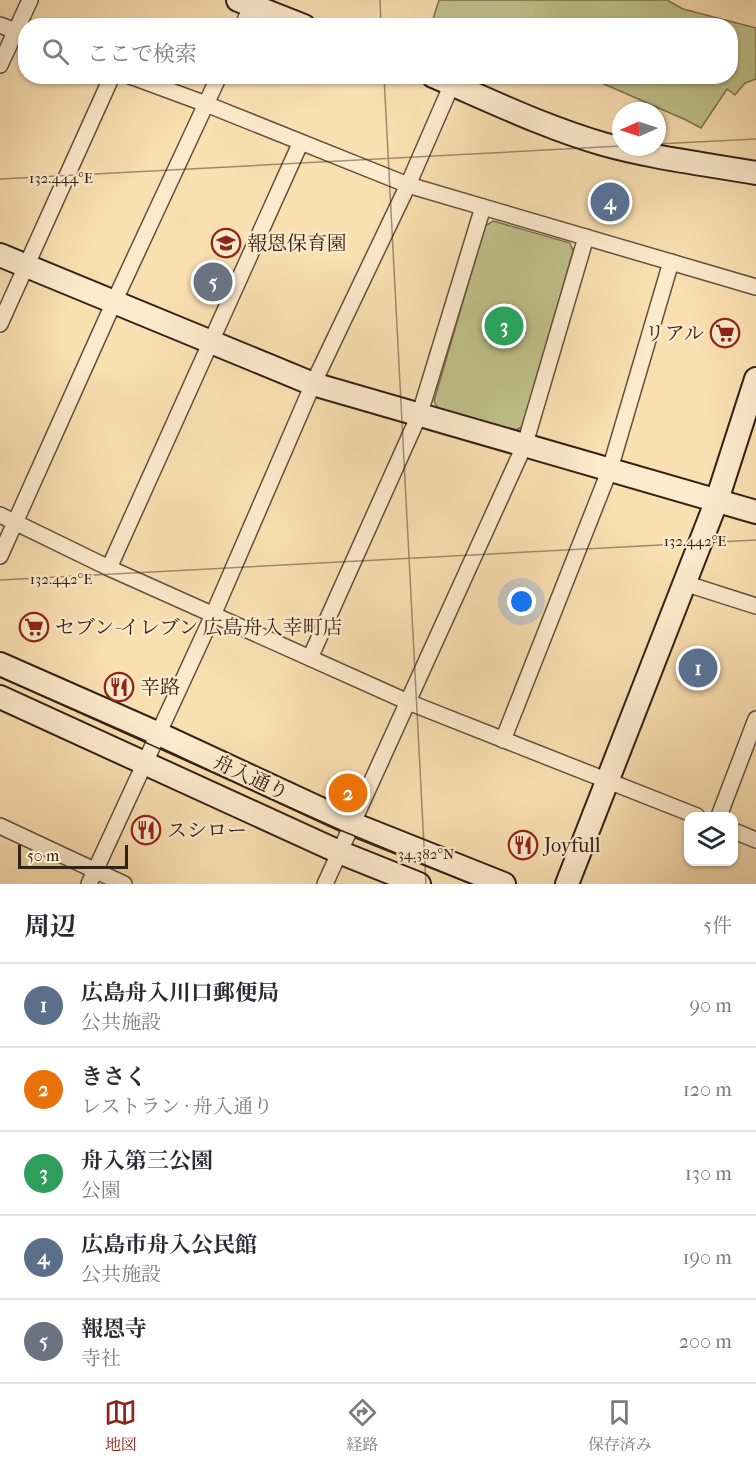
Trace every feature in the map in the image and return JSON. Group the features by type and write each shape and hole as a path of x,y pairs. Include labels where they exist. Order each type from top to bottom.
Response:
{"street":[{"path":"25,18 30,0"},
{"path":"244,10 274,18"},
{"path":"0,25 18,32"},
{"path":"0,65 18,38"},
{"path":"0,324 108,84"},
{"path":"152,84 408,185 756,287"},
{"path":"0,556 215,84"},
{"path":"92,877 213,615 314,384 408,185 442,84"},
{"path":"452,84 541,123 603,144 660,157 756,173"},
{"path":"109,568 300,144"},
{"path":"310,658 420,413 483,207"},
{"path":"325,884 525,444 586,237"},
{"path":"0,255 314,384 756,512"},
{"path":"503,740 610,469 671,262"},
{"path":"567,884 717,500 756,379"},
{"path":"0,515 109,568 408,702 686,812"},
{"path":"684,584 756,606"},
{"name":"舟入通り","path":"0,664 159,734 352,824 504,884"},
{"name":"舟入通り","path":"0,697 339,852 419,884"},
{"path":"721,812 756,719"},
{"path":"0,826 92,877 124,884"},
{"path":"738,833 756,840"}],"green space":[{"path":"439,0 667,0 683,9 718,18 433,18"},
{"path":"738,23 756,28 756,79 745,83 735,95 727,89 701,128 666,111 666,102 645,102 604,84 738,84"},
{"path":"493,221 570,243 573,251 523,426 515,431 438,409 434,401 485,226"}],"tram line":[{"path":"0,677 340,830 471,884"}],"place":[{"name":"広島市舟入公民館","path":"610,202"},
{"name":"報恩保育園","path":"226,243"},
{"name":"報恩寺","path":"213,282"},
{"name":"舟入第三公園","path":"504,326"},
{"name":"リアル","path":"725,333"},
{"name":"セブン-イレブン 広島舟入幸町店","path":"34,627"},
{"name":"広島舟入川口郵便局","path":"698,668"},
{"name":"辛路","path":"119,687"},
{"name":"きさく","path":"348,793"},
{"name":"スシロー","path":"146,830"},
{"name":"Joyfull","path":"523,845"}]}
